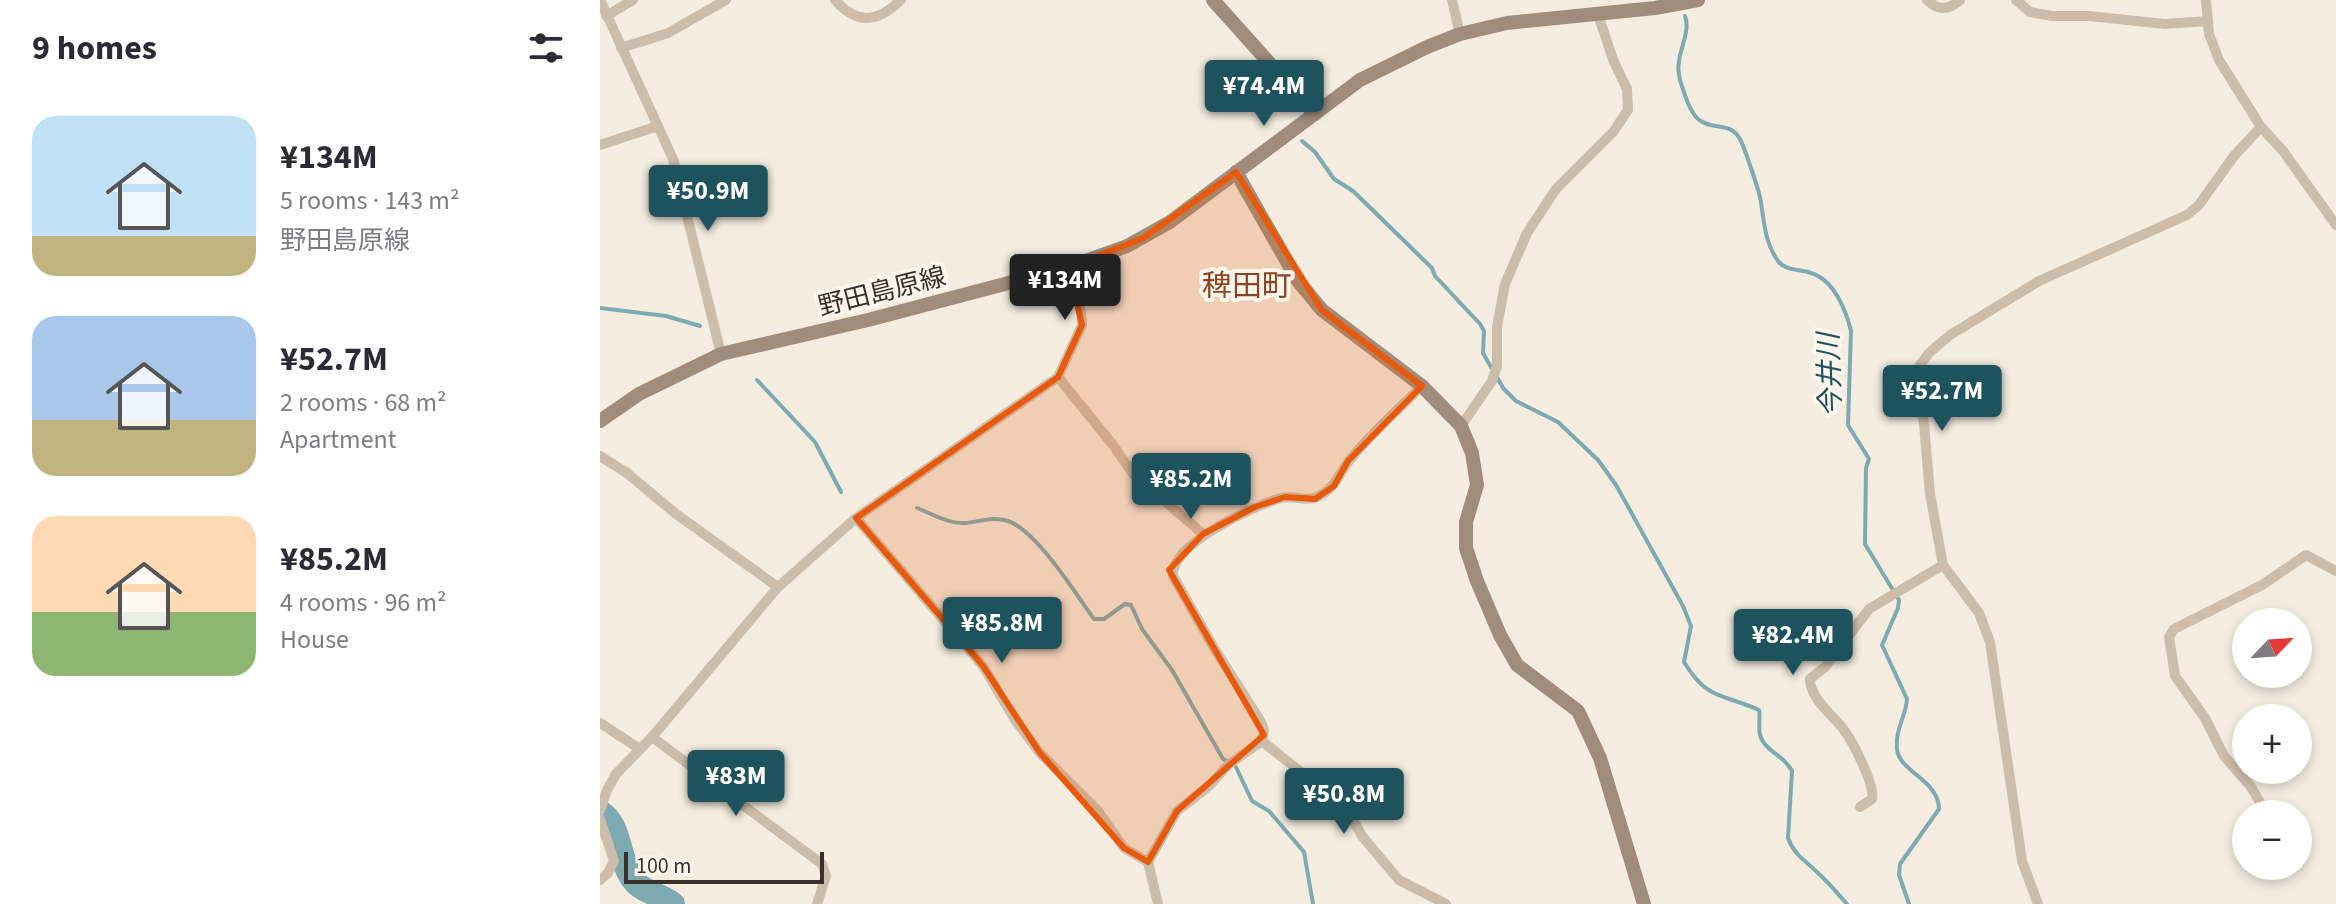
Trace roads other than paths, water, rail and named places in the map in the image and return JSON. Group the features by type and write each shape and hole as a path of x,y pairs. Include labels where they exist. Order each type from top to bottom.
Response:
{"main road":[{"path":"1213,0 1315,114"},
{"name":"野田島原線","path":"600,421 639,394 721,354 868,320 1069,267 1143,238 1360,80 1392,62 1460,34 1507,23 1655,8 1698,0"},
{"path":"1236,172 1298,281 1322,310 1422,386 1461,426 1472,453 1477,485 1466,522 1466,548 1477,581 1500,635 1517,665 1578,711 1600,758 1644,904"}],"street":[{"path":"600,0 678,174 721,354"},
{"path":"606,16 633,0"},
{"path":"621,48 668,33 726,0"},
{"path":"835,0 846,11 869,19 888,13 901,0"},
{"path":"1452,0 1460,34"},
{"path":"1927,0 1943,9 1960,0"},
{"path":"2016,0 2030,12 2052,16 2089,16 2165,24 2208,21"},
{"path":"2206,0 2209,34 2219,60 2261,127 2283,151 2336,225"},
{"path":"1461,426 1492,381 1497,366 1497,327 1505,284 1527,233 1556,189 1613,132 1628,110 1627,89 1597,12"},
{"path":"600,145 658,126"},
{"path":"2038,904 2022,861 1990,642 1979,613 1943,565 1930,494 1922,411 1908,387 1908,381 1929,353 1950,335 2025,289 2121,242 2187,215 2198,206 2234,156 2261,127"},
{"path":"601,808 616,774 652,737 778,587 856,518 1058,377 1082,325 1069,267"},
{"path":"1058,377 1133,474 1203,534"},
{"path":"1158,904 1148,862 1177,811 1209,786 1231,763 1262,741 1264,730 1173,576 1173,565 1203,534 1255,507 1285,497 1315,499 1334,486 1348,461 1422,386"},
{"path":"600,456 778,587"},
{"path":"856,518 983,666 1015,720 1040,753 1098,811 1124,848 1148,862"},
{"path":"2259,800 2224,756 2205,718 2175,676 2169,637 2174,629 2262,585 2306,555 2336,571"},
{"path":"1860,807 1872,799 1873,790 1843,729 1809,682 1812,675 1825,667 1869,609 1943,565"},
{"path":"600,723 640,749"},
{"path":"652,737 822,864 826,876 817,904"},
{"path":"1262,741 1347,809 1362,836 1399,880 1446,904"},
{"path":"600,819 614,861 600,880"}],"waterway":[{"name":"今井川","path":"1685,16 1686,31 1678,71 1692,111 1703,123 1736,133 1758,191 1773,254 1785,267 1811,273 1826,282 1842,305 1851,331 1848,425 1869,459 1866,468 1865,544 1899,600 1882,645 1907,699 1897,749 1904,764 1933,791 1939,809 1900,864 1899,875 1909,904"},
{"path":"1302,141 1315,152 1334,179 1353,191 1432,268 1435,276 1480,324 1484,331 1483,353 1492,369"},
{"path":"600,308 666,316 700,326"},
{"path":"1497,377 1516,401 1558,422 1598,460 1616,485 1691,626 1684,662 1708,690 1759,710 1762,739 1792,771 1788,838 1797,853 1847,904"},
{"path":"757,380 815,442 841,492"},
{"path":"917,508 953,522 997,519 1019,527 1055,564 1094,619 1104,619 1125,604 1131,605 1142,629 1172,670 1223,759 1235,765 1252,801 1269,811 1304,852 1313,904"},
{"path":"600,812 612,825 634,881 673,904"}],"district":[{"name":"稗田町","path":"1247,286"}]}
